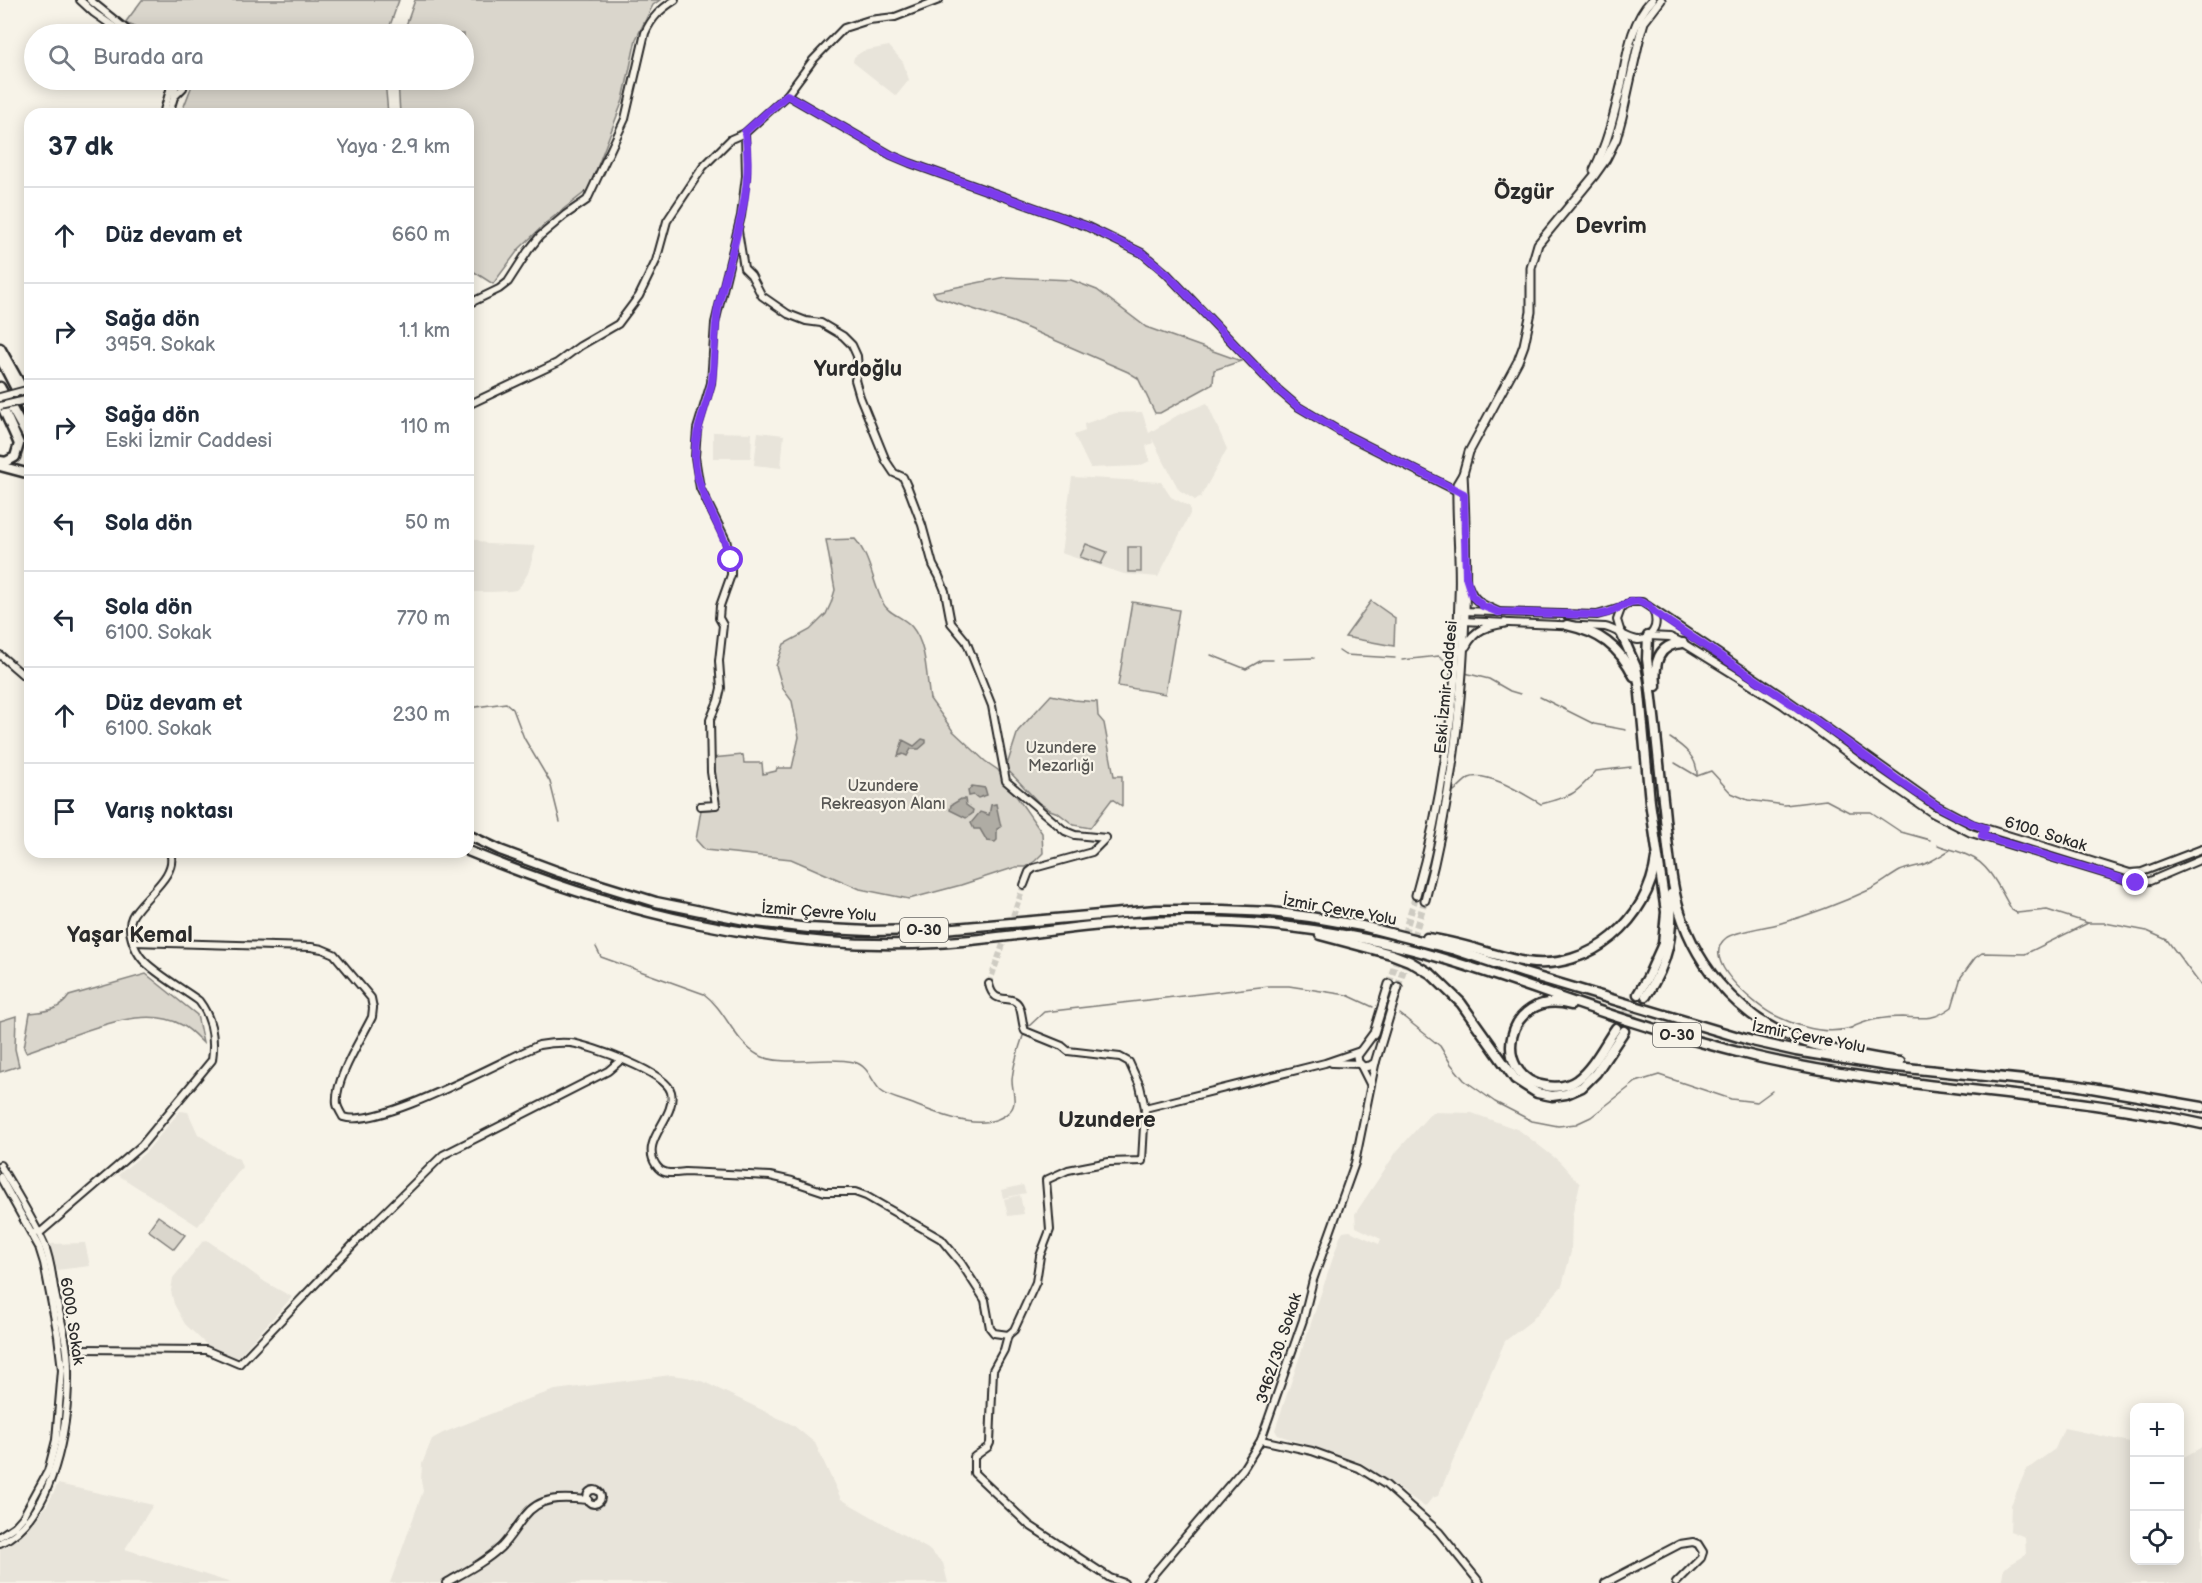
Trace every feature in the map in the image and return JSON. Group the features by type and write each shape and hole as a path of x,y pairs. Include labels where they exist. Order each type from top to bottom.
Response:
{"highway":[{"path":"0,348 24,390"},
{"path":"0,358 24,404"},
{"path":"0,387 24,430"},
{"path":"0,404 19,444 15,457 0,464"},
{"path":"0,464 24,472"},
{"path":"1567,625 1593,632 1611,645 1627,663 1640,693"},
{"path":"1621,633 1636,667 1650,802 1665,898 1663,944 1642,995 1662,967 1670,942 1671,867"},
{"path":"1648,636 1647,659 1671,867 1680,913 1701,959 1726,992 1759,1019 1793,1038 1822,1048 1972,1075"},
{"path":"1652,700 1656,687 1655,666 1659,656 1668,647 1683,643"},
{"path":"1391,932 1447,940 1526,962 1545,963 1580,956 1610,940 1631,919 1648,892 1656,859 1654,825"},
{"name":"İzmir Çevre Yolu","path":"474,838 560,872 656,902 755,922 809,928 932,930 1156,910 1271,912 1310,917 1391,932 1752,1041 1866,1063 2074,1085 2202,1107"},
{"name":"İzmir Çevre Yolu","path":"474,853 544,879 666,916 747,932 809,940 841,943 934,943 1122,924 1182,922 1275,925 1367,939 1416,950 1632,1022 1716,1046 1805,1067 2160,1114 2202,1124"},
{"path":"1311,931 1325,938 1391,954 1431,974 1461,1003 1515,1079 1537,1094 1552,1096 1566,1094 1582,1087 1596,1072 1620,1030 1577,1080 1564,1086 1542,1086 1531,1082 1522,1074 1514,1061 1511,1043 1513,1028 1524,1013 1539,1005 1562,1003 1632,1022"}],"main road":[{"name":"Eski İzmir Caddesi","path":"1590,181 1607,139 1635,26 1652,0"},
{"name":"Eski İzmir Caddesi","path":"1462,611 1466,577 1461,493 1457,484 1463,474 1468,452 1518,361 1524,345 1531,312 1531,268 1538,244 1606,159 1616,139 1644,22 1661,0"},
{"name":"Eski İzmir Caddesi","path":"1425,900 1439,840 1449,780 1464,648 1461,493"},
{"path":"1466,577 1469,590 1476,600 1483,606 1498,612"},
{"name":"Eski İzmir Caddesi","path":"1416,895 1431,837 1441,779 1462,621"},
{"path":"1464,648 1478,630 1505,623"},
{"path":"1389,984 1374,1033 1360,1051 1357,1059 1360,1065 1368,1067 1376,1060 1398,987"},
{"path":"1360,1051 1367,1048 1372,1050 1376,1060"}],"street":[{"path":"80,0 110,24"},
{"path":"90,0 120,24"},
{"path":"474,301 508,282 540,236 587,200 625,119 645,33 650,21 675,0"},
{"path":"474,402 557,363 580,346 618,324 639,296 656,261 667,221 703,167 730,139 745,132 787,95 813,60 846,27 869,20 895,17 939,0"},
{"path":"165,108 170,90"},
{"path":"171,108 175,90"},
{"path":"174,97 181,90"},
{"path":"787,95 891,155 1086,226 1142,253 1166,273 1276,388 1297,406 1346,435 1461,493"},
{"path":"699,806 716,805 717,799 711,772 710,720 721,688 719,661 723,625 719,618 720,606 731,575 731,560 726,540 700,488 695,457 697,429 711,383 716,323 722,289 738,231 746,176 745,132"},
{"path":"738,231 744,268 751,275 762,296 788,314 806,321 821,323 843,336 852,345 857,356 858,369 855,380 860,397 886,461 894,473 903,477 908,488 922,525 933,566 945,591 951,623 966,641 992,706 1006,781 1065,831 1075,835 1106,838 1092,852 1034,868 1029,872 1024,885"},
{"path":"0,397 24,391"},
{"path":"0,404 24,401"},
{"name":"6100. Sokak","path":"1462,611 1597,615 1638,601 1649,606 1654,612 1821,724 1936,805 1972,824 2130,873 2142,872 2202,849"},
{"path":"1621,608 1617,621 1621,633"},
{"path":"1648,636 1655,627 1654,612"},
{"name":"6100. Sokak","path":"1462,621 1605,627 1634,640 1648,636 1670,637 1783,705 1932,813 1971,833 2136,883 2150,881 2202,859"},
{"path":"0,655 24,676"},
{"path":"1817,731 1821,724"},
{"path":"1982,836 1985,828"},
{"path":"34,1233 42,1231 142,1145 212,1060 214,1047 206,1010 199,1001 143,959 133,942 130,927 132,917 162,881 171,866 170,858"},
{"path":"133,942 311,947 334,954 371,998 373,1008 372,1017 342,1077 338,1093 337,1104 343,1117 349,1119 375,1116 404,1107 539,1045 557,1042 574,1044 622,1059 666,1082 671,1091 671,1106 651,1149 654,1161 662,1171 672,1174 685,1172 770,1176 825,1192 855,1192 866,1196 942,1239 985,1300 990,1328 994,1333 1008,1335"},
{"path":"989,984 991,993 995,997 1014,1002 1019,1006 1025,1031 1062,1046 1068,1051 1111,1055 1129,1062 1140,1086 1145,1108 1142,1161 1110,1162 1068,1170 1046,1180 1050,1230 1040,1256 1036,1282 1014,1330 1008,1335 1004,1350 993,1370 990,1443 988,1447 975,1454 974,1473 1029,1525 1112,1581 1124,1583"},
{"path":"1145,1108 1325,1063 1360,1051"},
{"path":"79,1349 206,1350 239,1364 368,1228 443,1155 608,1071 622,1059"},
{"name":"3962/30. Sokak","path":"1146,1583 1244,1469 1261,1440 1303,1320 1313,1280 1355,1163 1376,1060"},
{"path":"1325,1063 1360,1065 1371,1088"},
{"name":"6000. Sokak","path":"0,1165 34,1233 44,1263 62,1370 56,1440 48,1471 36,1496 15,1527 0,1536"},
{"name":"6000. Sokak","path":"0,1177 34,1233 45,1245 66,1347 68,1370 63,1443 54,1474 28,1521 19,1531 0,1543"},
{"path":"1261,1440 1312,1451 1359,1468 1386,1485 1439,1532 1480,1583"},
{"path":"446,1583 494,1553 510,1537 534,1506 556,1498 588,1497"},
{"path":"1605,1583 1680,1544 1693,1542 1698,1544 1703,1552 1701,1558 1676,1583"}],"shaded area":[{"path":"889,46 903,62 909,80 896,96 853,62 854,57 863,51"},
{"path":"1207,403 1227,449 1200,498 1195,500 1179,490 1152,439 1153,443 1146,446 1150,461 1139,466 1090,468 1074,435 1085,431 1084,424 1116,413 1142,412 1149,433 1178,415"},
{"path":"713,432 752,433 751,458 713,458"},
{"path":"758,432 784,435 781,468 754,465"},
{"path":"1072,477 1161,482 1171,497 1190,507 1190,514 1158,577 1124,574 1061,553"},
{"path":"474,539 487,544 536,546 528,573 521,585 516,590 474,592"},
{"path":"922,739 926,740 926,743 919,749 911,749 907,756 903,754 898,756 903,740 914,746"},
{"path":"972,786 985,788 987,795 978,798 974,795 969,796 968,791"},
{"path":"965,799 966,805 973,810 972,814 966,818 950,810 951,805"},
{"path":"996,804 1001,827 997,829 995,842 987,841 980,829 974,829 971,823 980,812 989,815 991,805"},
{"path":"180,1111 188,1112 198,1134 239,1159 242,1167 198,1226 118,1175 146,1152"},
{"path":"1432,1112 1472,1113 1519,1130 1559,1161 1580,1184 1572,1216 1571,1252 1562,1286 1531,1321 1505,1341 1438,1496 1432,1498 1425,1507 1362,1463 1278,1435 1275,1430 1340,1237 1343,1232 1350,1231 1379,1244 1381,1239 1356,1227 1355,1214 1397,1151"},
{"path":"1023,1185 1026,1193 1003,1198 1001,1190"},
{"path":"1020,1195 1024,1214 1008,1216 1004,1199"},
{"path":"207,1240 265,1282 292,1297 235,1360 213,1351 185,1324 174,1304 171,1291 173,1278 203,1241"},
{"path":"85,1243 90,1266 57,1270 48,1244"},
{"path":"671,1375 704,1382 793,1425 815,1443 841,1499 928,1549 943,1563 948,1583 390,1583 423,1491 422,1464 432,1439 525,1400 555,1390"},
{"path":"2064,1428 2130,1442 2130,1565 2184,1565 2184,1457 2202,1447 2202,1583 2001,1583 2004,1568 2026,1555 2025,1537 2010,1531 2011,1505 2026,1470 2055,1449"},
{"path":"58,1484 153,1505 125,1549 231,1583 0,1583 0,1548 6,1547 46,1507"}],"green space":[{"path":"142,0 399,0 391,24 125,23"},
{"path":"415,0 660,0 653,5 636,39 623,100 589,189 547,222 519,249 493,284 474,272 474,108 400,108 399,90 474,90 474,24 407,24"},
{"path":"190,90 386,90 387,108 183,108"},
{"path":"1005,277 1071,280 1097,290 1146,327 1241,361 1214,370 1213,384 1160,413 1155,413 1138,378 1128,372 1013,322 936,297 933,292"},
{"name":"Uzundere Rekreasyon Alanı","path":"855,539 868,561 885,607 909,624 917,634 925,661 930,699 953,731 998,770 1042,833 1043,853 1026,867 1016,867 909,899 860,889 791,859 705,850 696,840 701,810 717,809 719,804 712,758 743,755 744,763 762,763 763,774 776,771 777,768 792,768 799,737 792,701 783,689 776,666 784,644 810,630 826,614 831,603 835,590 826,540"},
{"path":"1086,544 1107,552 1101,564 1080,557"},
{"path":"1128,547 1141,547 1141,572 1128,572"},
{"path":"1371,601 1395,618 1394,646 1345,637"},
{"path":"1132,602 1179,610 1165,694 1118,686"},
{"name":"Uzundere Mezarlığı","path":"1051,695 1097,702 1098,716 1104,723 1114,776 1122,776 1122,806 1112,799 1090,828 1074,825 1039,803 1006,768 1018,731"},
{"path":"146,974 197,1015 203,1043 182,1025 165,1019 146,1017 83,1031 26,1052 24,1048 30,1013 47,1011 61,1005 69,996"},
{"path":"16,1016 15,1049 19,1066 0,1072 0,1021"},
{"path":"158,1216 185,1235 174,1249 148,1230"}],"waterway":[{"path":"1339,651 1345,655 1395,658"},
{"path":"1211,655 1246,669 1262,660 1273,660"},
{"path":"1402,660 1439,656 1452,665"},
{"path":"1283,659 1314,658"},
{"path":"1465,673 1489,679 1520,694"},
{"path":"1540,697 1594,724 1626,730"},
{"path":"474,707 506,703 513,709 524,738 550,782 560,822"},
{"path":"1670,738 1693,758 1697,776"},
{"path":"1675,763 1697,776 1711,771 1731,793 1748,800 1785,805 1826,800 1849,812 1871,812 1901,832 1930,840"},
{"path":"1454,791 1469,778 1486,777 1541,804 1572,794 1596,771 1631,767"},
{"path":"1938,845 1965,854 1983,865 2012,910 2017,913 2047,910 2088,923 2105,923 2147,931 2167,940 2202,987"},
{"path":"1851,1028 1821,1030 1772,1014 1753,1001 1732,980 1719,957 1719,947 1730,936 1778,924 1835,905 1873,888 1900,871 1926,864 1950,850"},
{"path":"1851,1028 1882,1018 1928,1018 1939,1015 1952,1007 1961,977 1975,958 1982,953 2025,954 2088,923"},
{"path":"596,947 601,957 704,994 718,1008 743,1042 758,1055 780,1061 843,1060 854,1062 863,1067 881,1091 887,1095 961,1120 988,1122 1010,1111 1014,1100 1013,1074 1023,1036"},
{"path":"1029,1026 1044,1012 1269,986 1289,986 1347,995 1373,1007"},
{"path":"1400,1014 1440,1046 1464,1080 1495,1102 1532,1121 1558,1126 1576,1124 1591,1117 1636,1082 1659,1075 1731,1099 1757,1102 1772,1091"}],"tunnel":[{"path":"989,984 1024,885"},
{"path":"1389,984 1416,895"},
{"path":"1398,987 1425,900"},
{"path":"1616,1028 1638,994"},
{"path":"1624,1031 1646,996"}],"district":[{"name":"Özgür","path":"1524,191"},
{"name":"Devrim","path":"1611,225"},
{"name":"Yurdoğlu","path":"858,368"},
{"name":"Yaşar Kemal","path":"130,934"},
{"name":"Uzundere","path":"1107,1119"}],"route":[{"path":"731,560 726,540 700,488 695,457 697,429 711,383 716,323 722,289 741,216 746,176 745,132 787,95 891,155 1086,226 1142,253 1166,273 1276,388 1297,406 1346,435 1464,494 1466,577 1472,596 1483,606 1498,612 1597,615 1608,613 1634,601 1646,603 1654,612 1785,698 1936,805 1972,824 1985,828 1982,836 2136,883"}]}
